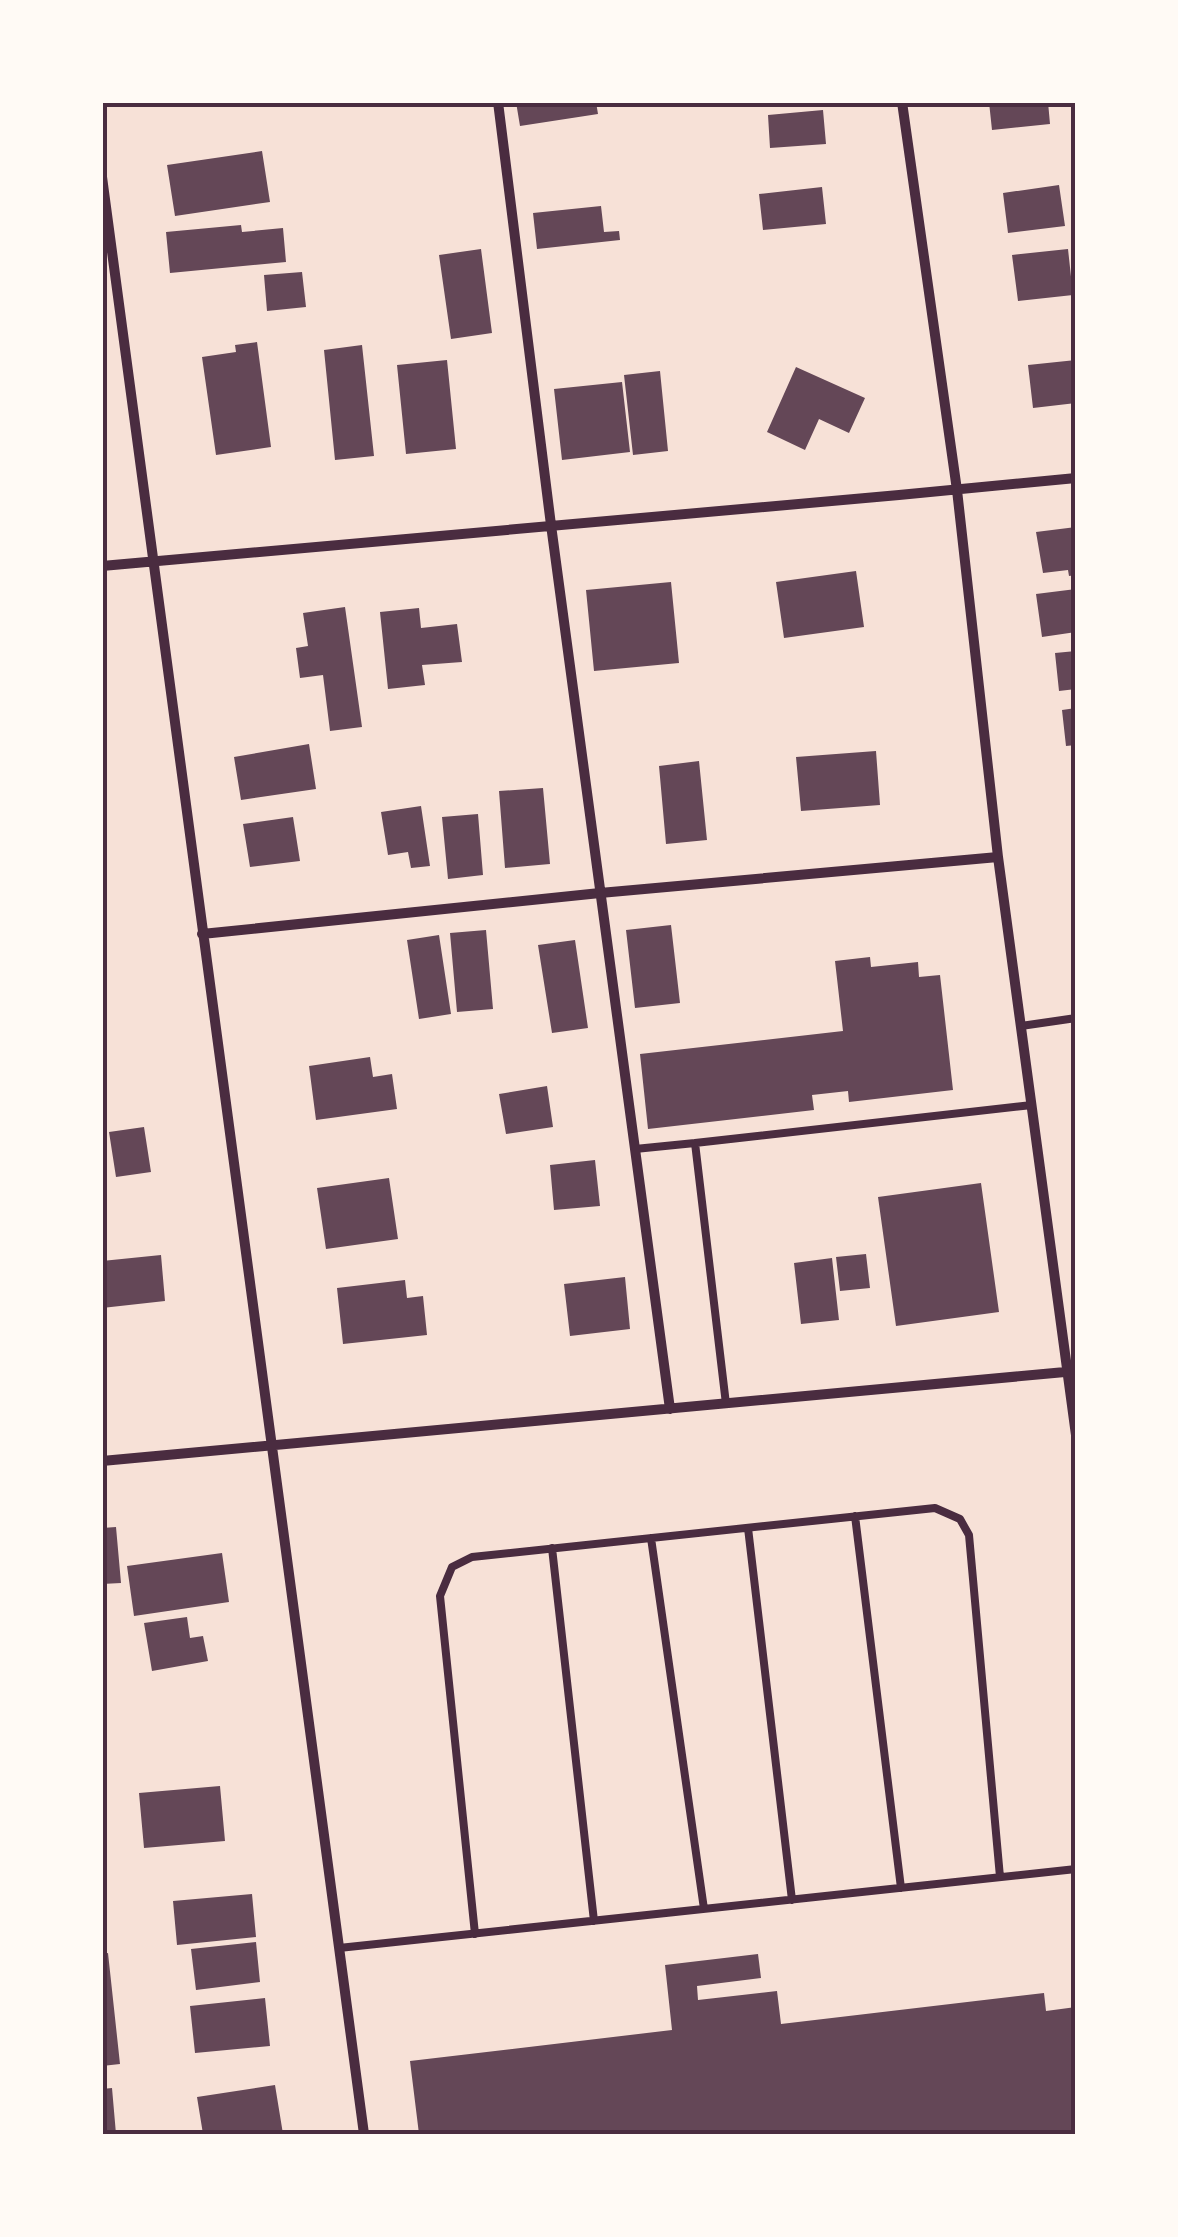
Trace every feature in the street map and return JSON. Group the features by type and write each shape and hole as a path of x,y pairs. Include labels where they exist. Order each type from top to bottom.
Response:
{"street":[{"path":"498,102 670,1409"},
{"path":"902,102 958,490 998,857 1072,1371 1076,1436"},
{"path":"102,177 364,2134"},
{"path":"102,566 1076,478"},
{"path":"202,934 998,857"},
{"path":"102,1461 1072,1371"}],"lane":[{"path":"1021,1026 1076,1018"},
{"path":"635,1149 1032,1105"},
{"path":"696,1143 726,1404"},
{"path":"475,1934 440,1596 452,1566 472,1557 552,1548 935,1508 960,1520 969,1535 1000,1877"},
{"path":"855,1516 901,1888"},
{"path":"748,1528 792,1900"},
{"path":"651,1538 704,1910"},
{"path":"552,1548 594,1921"},
{"path":"340,1948 1076,1870"}],"building":[{"path":"516,102 596,102 598,114 520,126"},
{"path":"989,102 1048,102 1050,124 992,130"},
{"path":"823,110 826,144 770,148 768,115"},
{"path":"262,151 270,202 175,216 167,165"},
{"path":"1059,185 1065,226 1008,233 1003,193"},
{"path":"822,187 826,224 763,230 759,194"},
{"path":"601,206 604,232 619,231 620,240 537,249 533,213"},
{"path":"241,225 242,232 283,228 286,262 170,273 166,232"},
{"path":"481,249 492,333 451,339 439,255"},
{"path":"1068,249 1073,295 1018,301 1012,255"},
{"path":"302,272 306,307 267,311 264,275"},
{"path":"257,342 271,447 216,455 202,357 236,352 235,345"},
{"path":"362,345 374,456 335,460 324,350"},
{"path":"447,360 456,449 406,454 397,365"},
{"path":"1076,360 1076,403 1033,408 1028,365"},
{"path":"796,367 865,398 849,433 819,419 805,450 767,432"},
{"path":"660,371 668,451 633,455 624,375"},
{"path":"622,382 630,452 562,460 554,389"},
{"path":"1076,527 1076,575 1069,576 1068,570 1043,573 1036,532"},
{"path":"856,571 864,627 784,638 776,582"},
{"path":"671,582 679,663 594,671 586,590"},
{"path":"1076,589 1076,632 1042,637 1036,594"},
{"path":"345,607 362,727 330,731 323,675 300,678 296,648 308,646 303,613"},
{"path":"419,608 421,628 457,624 462,662 422,665 425,685 388,689 380,612"},
{"path":"1076,651 1076,689 1059,691 1055,653"},
{"path":"1076,708 1076,745 1066,746 1062,710"},
{"path":"309,744 316,789 241,800 234,757"},
{"path":"876,751 880,805 801,811 796,757"},
{"path":"699,761 707,840 666,844 659,766"},
{"path":"543,788 550,864 505,868 499,791"},
{"path":"421,806 430,866 411,868 408,852 388,855 381,812"},
{"path":"478,814 483,875 448,879 442,817"},
{"path":"293,817 300,861 250,867 243,824"},
{"path":"671,925 680,1003 635,1008 626,930"},
{"path":"486,930 493,1009 457,1012 450,933"},
{"path":"439,935 451,1014 419,1019 407,940"},
{"path":"575,940 588,1028 552,1033 538,945"},
{"path":"870,957 871,967 918,962 919,977 940,975 953,1090 849,1102 848,1091 812,1095 814,1110 648,1129 640,1054 843,1031 835,961"},
{"path":"370,1057 373,1077 392,1074 397,1109 316,1120 309,1066"},
{"path":"547,1086 553,1127 506,1134 499,1094"},
{"path":"144,1127 151,1172 116,1177 109,1132"},
{"path":"595,1160 600,1206 554,1210 550,1165"},
{"path":"389,1178 398,1239 326,1249 317,1188"},
{"path":"981,1183 999,1312 896,1326 878,1197"},
{"path":"866,1254 870,1288 840,1291 836,1257"},
{"path":"161,1255 165,1301 102,1308 102,1261"},
{"path":"832,1258 839,1320 801,1324 794,1263"},
{"path":"625,1277 630,1329 570,1336 564,1284"},
{"path":"405,1280 407,1298 423,1296 427,1335 343,1344 337,1288"},
{"path":"116,1527 121,1583 102,1584 102,1528"},
{"path":"222,1553 229,1602 134,1616 127,1566"},
{"path":"187,1617 190,1638 203,1636 208,1661 152,1671 144,1623"},
{"path":"220,1786 225,1841 144,1848 139,1793"},
{"path":"252,1894 256,1937 177,1945 173,1901"},
{"path":"256,1942 260,1982 196,1990 191,1949"},
{"path":"108,1953 120,2064 102,2066 102,1954"},
{"path":"758,1954 761,1978 697,1986 698,2000 777,1991 781,2024 1044,1993 1046,2011 1076,2007 1076,2134 419,2134 410,2061 672,2030 665,1965"},
{"path":"265,1998 270,2046 195,2053 190,2006"},
{"path":"275,2085 283,2134 203,2134 197,2097"},
{"path":"112,2088 116,2134 102,2134 102,2089"}]}
